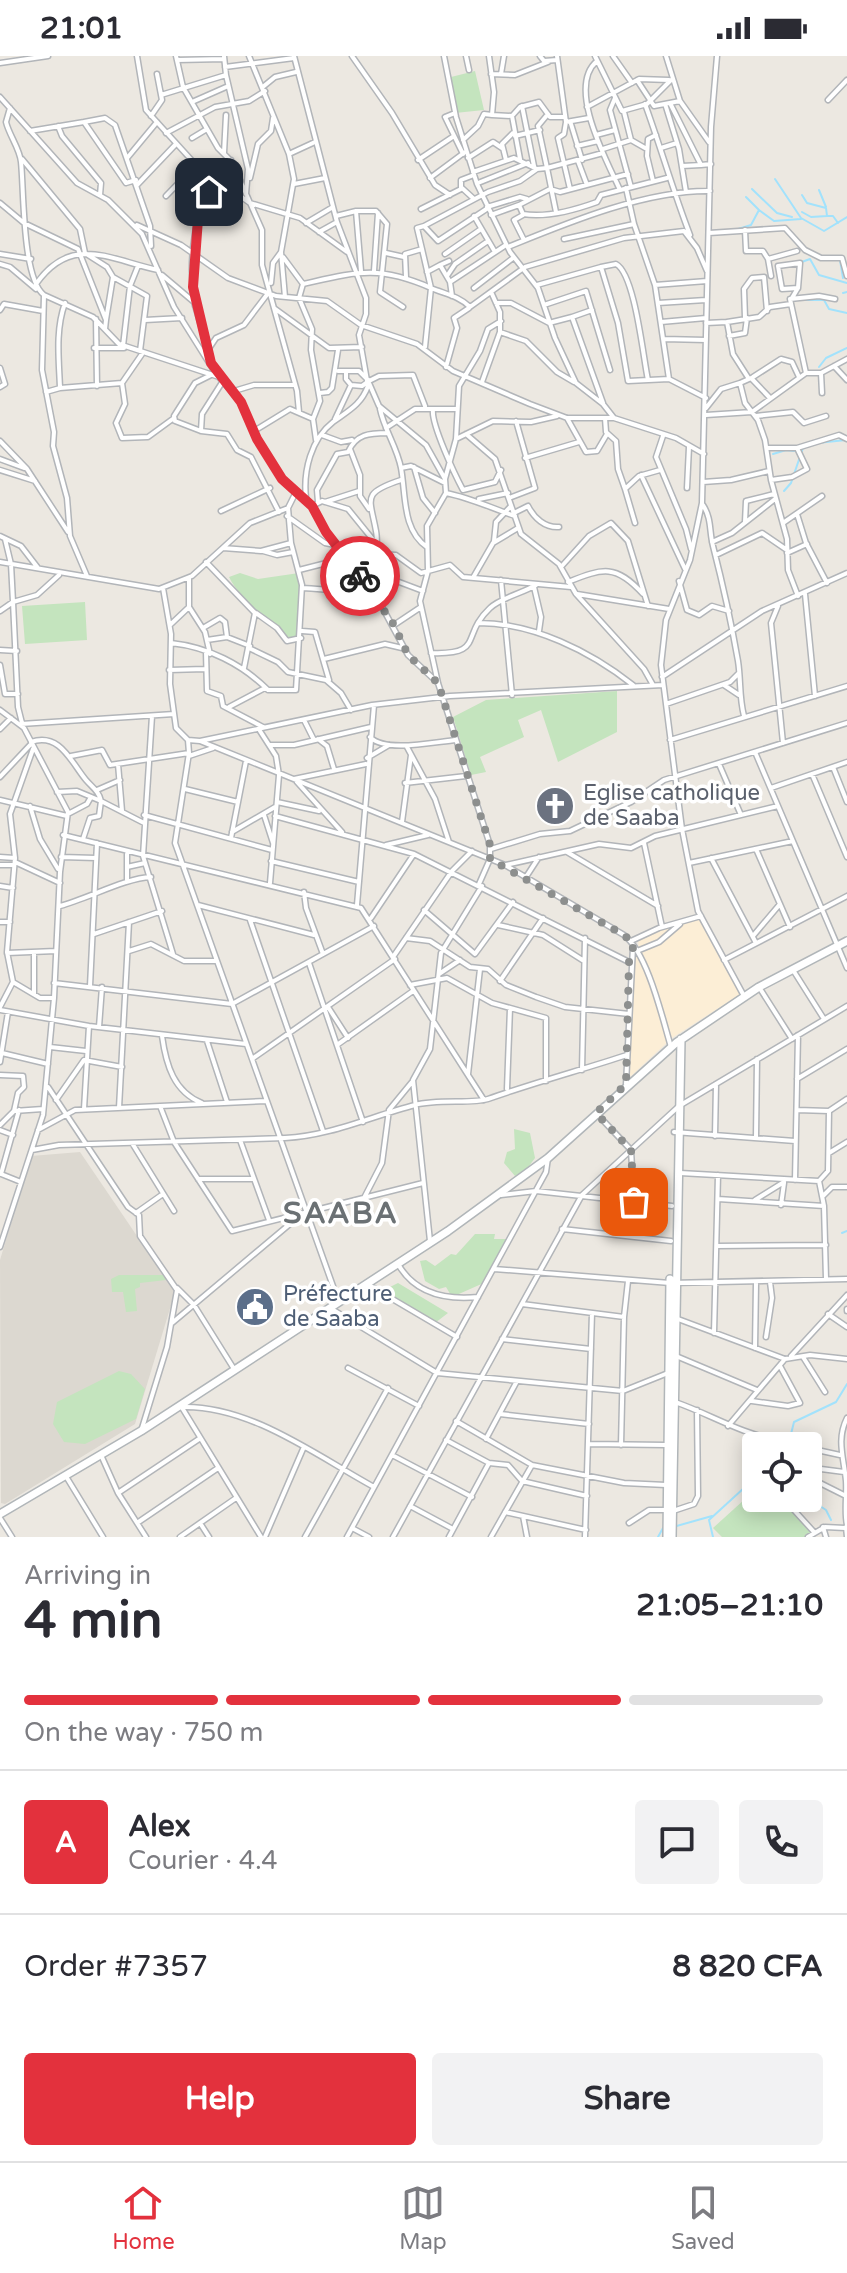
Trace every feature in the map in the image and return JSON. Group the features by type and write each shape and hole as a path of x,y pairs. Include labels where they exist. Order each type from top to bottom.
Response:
{"street":[{"path":"0,63 48,56"},
{"path":"137,56 146,109 196,165 250,203 306,223 348,253"},
{"path":"249,56 289,154 294,184 281,254 285,297"},
{"path":"352,56 392,113 430,178 450,195"},
{"path":"444,56 465,152"},
{"path":"466,56 469,70"},
{"path":"489,56 492,115"},
{"path":"501,74 504,56"},
{"path":"540,56 548,62"},
{"path":"613,56 648,103 667,178 708,274"},
{"path":"666,56 680,101 711,144"},
{"path":"717,56 711,144 702,503 692,552 669,609 662,638 662,677 682,829 701,916 744,996"},
{"path":"250,180 234,102 227,85 224,57 176,58 184,89 207,129 231,160 263,237 262,262 296,385 299,412"},
{"path":"225,67 252,66 268,60 295,57 296,72 336,219 358,272 367,306 361,325 369,382 401,468 403,501 415,537 427,547"},
{"path":"491,74 516,75 557,58 567,121 587,185"},
{"path":"596,59 624,112 631,140"},
{"path":"596,59 587,77 589,118 614,176 626,188"},
{"path":"166,133 234,102 249,101 275,77 296,72"},
{"path":"151,116 162,102 157,74"},
{"path":"161,95 226,75"},
{"path":"587,107 613,96 634,81 649,77 672,80"},
{"path":"624,112 648,103 672,80"},
{"path":"828,100 847,80"},
{"path":"192,102 227,85"},
{"path":"613,96 610,110 628,174 626,188 634,224 655,285 669,379"},
{"path":"0,97 77,183 100,195 133,224 151,248 170,298 221,379 234,391 282,479 306,498 335,545 394,625 404,648 438,683"},
{"path":"648,103 669,106 680,101"},
{"path":"463,140 478,126 484,114 512,116 522,106 540,102 552,118 567,121 589,118"},
{"path":"522,106 535,168"},
{"path":"669,106 686,192"},
{"path":"669,106 701,165"},
{"path":"10,108 6,122 21,158 80,229 83,254 106,320"},
{"path":"455,113 445,117 468,158 477,184 513,258 525,267 537,285 549,323 576,383"},
{"path":"548,114 541,118 540,130 556,212"},
{"path":"224,153 226,115"},
{"path":"246,195 258,144 271,131 274,116"},
{"path":"512,116 520,159"},
{"path":"30,131 108,119 115,125 151,231 151,248"},
{"path":"567,121 565,134 558,138 570,189"},
{"path":"84,122 126,183 136,183 176,144"},
{"path":"128,157 157,122"},
{"path":"58,126 62,136 101,183 100,195"},
{"path":"192,138 207,129"},
{"path":"506,160 502,148 505,138 540,130"},
{"path":"577,146 615,130"},
{"path":"646,150 648,139 656,135"},
{"path":"418,160 454,136"},
{"path":"474,199 462,188 461,180 506,160 520,159 535,168 547,168 580,160 631,140 641,143 646,150 653,181"},
{"path":"289,154 315,142"},
{"path":"468,158 493,142 502,148"},
{"path":"661,148 677,143"},
{"path":"430,178 465,152"},
{"path":"21,158 24,223 37,287"},
{"path":"211,363 195,306 193,253 199,214 231,160"},
{"path":"477,184 528,163"},
{"path":"682,166 711,164"},
{"path":"166,196 196,165"},
{"path":"425,347 431,288 417,228 482,195 520,181 535,168"},
{"path":"491,215 552,189 558,192 628,174"},
{"path":"294,184 325,178"},
{"path":"524,240 514,220 523,214 533,216 597,202 600,196 667,178"},
{"path":"421,209 462,188"},
{"path":"450,282 507,246 524,240 630,206 686,192 710,191"},
{"path":"424,226 438,241 488,207 520,197 528,199"},
{"path":"0,203 24,223 105,265 113,277 147,296 141,352 122,383 125,404 116,423 122,438 148,437 174,418 195,383 211,375"},
{"path":"519,205 523,214"},
{"path":"306,223 333,207"},
{"path":"356,211 358,272"},
{"path":"319,232 336,219 356,211 378,213 386,222 381,293 403,307"},
{"path":"374,271 378,213"},
{"path":"474,216 495,253"},
{"path":"573,223 577,235"},
{"path":"133,224 193,253 228,278 285,297 327,301 361,325 425,347 446,367 559,415 567,418 614,418 704,454"},
{"path":"564,239 634,224"},
{"path":"445,254 481,229"},
{"path":"709,233 786,229 800,250 798,288 790,302 806,373"},
{"path":"745,230 746,251 763,251 771,276"},
{"path":"446,367 457,330 454,318 525,267 640,236 681,231 691,237"},
{"path":"447,276 455,264 488,241"},
{"path":"386,253 404,257 422,249"},
{"path":"768,259 800,250 821,258 840,256 847,276"},
{"path":"37,287 57,263 83,254 97,253 160,272 195,306"},
{"path":"0,254 31,259"},
{"path":"208,350 216,338 244,325 270,292 273,263 281,254"},
{"path":"281,254 303,284"},
{"path":"404,257 406,277"},
{"path":"474,288 513,258"},
{"path":"427,272 449,261"},
{"path":"798,288 782,289 778,266 800,263"},
{"path":"0,264 10,267 44,295 96,319 123,346 172,359 221,379"},
{"path":"537,285 616,264 623,270 636,315 648,380"},
{"path":"123,346 130,286 138,265"},
{"path":"440,265 450,282 452,296"},
{"path":"601,267 618,323 628,381 669,379 706,398"},
{"path":"303,284 374,271 406,277 470,307"},
{"path":"729,336 745,333 744,286 752,278 779,276"},
{"path":"105,329 113,277"},
{"path":"764,277 767,311"},
{"path":"655,285 707,281"},
{"path":"303,284 299,298 309,316 319,393 319,409 313,419 314,445 306,478 306,498"},
{"path":"544,305 585,290 610,370"},
{"path":"482,382 500,332 501,321 491,293"},
{"path":"44,295 42,356 53,449 67,498 70,536"},
{"path":"661,322 727,322 790,302 819,296 835,299"},
{"path":"658,303 706,300"},
{"path":"60,388 60,316 65,303"},
{"path":"496,303 511,303 549,323 592,310"},
{"path":"0,310 2,304 43,311"},
{"path":"274,308 338,350 362,347"},
{"path":"572,317 603,404"},
{"path":"145,320 182,318"},
{"path":"96,319 94,348 97,386"},
{"path":"364,1198 382,1163 388,1115 430,1049 443,948 480,885 490,859 491,849 438,683 421,607 428,571 427,526 446,493 445,481 456,439 457,393 482,349 488,329 501,321"},
{"path":"727,322 733,354 770,398"},
{"path":"500,332 526,341 557,372 603,404 614,418"},
{"path":"664,339 706,340"},
{"path":"94,348 131,349"},
{"path":"319,393 330,392 338,371 338,350"},
{"path":"706,412 721,389 751,378 781,359 792,362 799,378"},
{"path":"754,414 770,398 806,373 821,373 847,359"},
{"path":"834,366 847,380"},
{"path":"0,368 5,384 0,387"},
{"path":"338,371 361,372 369,382"},
{"path":"346,371 346,379 351,385 362,386 379,376 413,375 425,406 433,410 456,409"},
{"path":"821,373 822,393"},
{"path":"201,431 201,416 221,379"},
{"path":"314,445 335,421 352,411 369,382"},
{"path":"46,392 122,383"},
{"path":"740,383 767,448 774,496 783,523 788,570 798,596"},
{"path":"234,391 254,385 296,385"},
{"path":"335,421 351,385"},
{"path":"379,406 426,445 445,481"},
{"path":"322,434 341,442 354,439 387,430 405,413 425,406"},
{"path":"433,410 435,430 464,490 495,482 501,470"},
{"path":"254,431 282,411 299,412 313,419"},
{"path":"706,412 793,412 804,423 826,416"},
{"path":"456,439 493,421 559,415"},
{"path":"174,418 186,427 228,434 237,450 250,456 260,478 270,488 279,512"},
{"path":"567,418 586,452 596,452 607,434 605,418"},
{"path":"446,493 463,499 478,499 509,496 535,488 516,421"},
{"path":"466,434 494,457 501,470 518,528 529,542 561,567 576,594 644,669 654,685"},
{"path":"607,434 616,441 618,469 635,523"},
{"path":"767,448 797,448 839,435 847,439"},
{"path":"663,436 656,455 692,552"},
{"path":"318,502 317,490 333,459 350,449 354,439"},
{"path":"0,441 35,481 70,536 87,576"},
{"path":"525,458 579,442"},
{"path":"687,488 689,447"},
{"path":"771,480 806,471 797,448"},
{"path":"350,449 360,475 361,501 369,509 377,532 374,541 376,574 369,589"},
{"path":"0,459 27,469"},
{"path":"401,468 414,467 445,481"},
{"path":"414,467 423,498 435,513"},
{"path":"0,470 35,481"},
{"path":"625,489 641,475 660,470"},
{"path":"703,482 731,480 769,471"},
{"path":"641,475 685,569"},
{"path":"369,509 375,491 401,480"},
{"path":"221,511 270,488"},
{"path":"325,502 359,491"},
{"path":"229,707 265,688 295,691 302,631 302,588 287,516 296,492"},
{"path":"712,542 730,534 774,496"},
{"path":"745,522 746,501 774,496"},
{"path":"783,523 822,496"},
{"path":"478,499 503,512 515,514 528,506 535,518 550,527 559,527"},
{"path":"312,506 325,502 348,509 374,541"},
{"path":"702,503 711,518 712,542 733,631 744,716"},
{"path":"474,576 493,543 495,526 503,512 511,506"},
{"path":"0,562 87,576 137,588 163,588 189,578 248,525 288,508"},
{"path":"797,514 807,544 827,583"},
{"path":"287,516 325,543 335,545"},
{"path":"561,567 589,536 611,523 626,538 648,606"},
{"path":"493,543 518,528"},
{"path":"716,555 762,533 787,552"},
{"path":"0,1247 44,1109 54,998 61,857 67,815 21,724 11,564 2,538"},
{"path":"2,538 21,546 39,570"},
{"path":"261,551 291,543"},
{"path":"787,552 807,544"},
{"path":"223,548 277,555 293,552"},
{"path":"376,554 393,554 420,572 450,565 461,576 535,586 570,584 608,571 627,577 646,597"},
{"path":"299,570 346,558"},
{"path":"206,562 261,619 276,627 287,641 301,638"},
{"path":"352,565 423,591"},
{"path":"662,677 762,611 847,573"},
{"path":"0,611 13,602 37,595 60,574"},
{"path":"189,578 189,607 207,640 207,691 221,696 223,706 262,729 279,775 270,883"},
{"path":"501,580 512,695"},
{"path":"679,581 684,591 684,606 694,614 702,614 713,606 729,611"},
{"path":"431,653 460,653 491,606 535,586"},
{"path":"535,586 541,619 539,631"},
{"path":"302,588 332,587 355,592 369,589"},
{"path":"163,588 170,625 169,670 174,714 177,730 188,740 200,741 374,705 443,697 663,685"},
{"path":"576,594 669,609"},
{"path":"805,594 815,696"},
{"path":"779,604 772,618 784,744"},
{"path":"170,625 189,607"},
{"path":"394,625 421,607"},
{"path":"244,668 256,619 254,610"},
{"path":"762,611 772,618"},
{"path":"203,628 220,618 226,625 227,637"},
{"path":"479,623 539,631 590,657 635,687"},
{"path":"302,631 315,632 330,682 351,710"},
{"path":"207,640 227,637 276,660 288,672 330,682"},
{"path":"171,643 208,653 244,668 265,688"},
{"path":"324,659 387,644 404,648"},
{"path":"0,650 17,651"},
{"path":"0,665 5,694 18,694"},
{"path":"169,670 205,669"},
{"path":"666,704 723,685 739,673"},
{"path":"723,685 739,695"},
{"path":"670,740 847,686"},
{"path":"357,905 374,705"},
{"path":"0,710 21,724 174,714"},
{"path":"152,716 143,856 173,954"},
{"path":"0,729 11,718"},
{"path":"304,720 309,735 327,746 334,769"},
{"path":"491,849 540,834 570,831 675,777 847,723"},
{"path":"270,745 294,745 371,727"},
{"path":"370,736 376,743 407,747 456,740"},
{"path":"188,740 185,789 175,841 305,1215 339,1303"},
{"path":"200,741 505,865 632,943 637,951 676,1043 677,1108 671,1241 673,1401 666,1485 669,1510"},
{"path":"0,777 31,745 54,743 71,756 97,790 101,801 99,817 90,818 82,840"},
{"path":"295,781 367,761 391,744"},
{"path":"31,745 10,818 15,862 7,952 13,982 0,1009 89,1026 246,1044"},
{"path":"407,747 449,842"},
{"path":"71,756 102,750 109,765 189,755 213,748"},
{"path":"755,752 847,968"},
{"path":"402,823 411,753"},
{"path":"231,838 246,761"},
{"path":"771,788 847,762"},
{"path":"118,764 122,811"},
{"path":"719,764 741,815"},
{"path":"833,767 847,802"},
{"path":"812,774 847,856"},
{"path":"405,783 467,776"},
{"path":"97,790 120,780"},
{"path":"295,781 344,834"},
{"path":"185,789 238,802"},
{"path":"57,792 77,791 144,823"},
{"path":"0,800 67,815 87,804 91,797"},
{"path":"276,804 321,812"},
{"path":"232,832 264,815 276,804"},
{"path":"30,806 41,842 60,872"},
{"path":"505,865 604,843 631,848 682,829 778,806"},
{"path":"144,815 273,847"},
{"path":"264,815 273,847"},
{"path":"275,816 414,854 629,962"},
{"path":"63,835 126,853 357,905 370,919 484,1100"},
{"path":"385,845 430,835"},
{"path":"689,863 793,841"},
{"path":"643,842 665,939"},
{"path":"90,986 97,843"},
{"path":"756,849 790,927"},
{"path":"251,1059 290,1035 394,958 452,871 472,851"},
{"path":"566,851 658,906"},
{"path":"126,853 127,880"},
{"path":"370,919 414,854"},
{"path":"0,857 60,883"},
{"path":"61,857 96,858"},
{"path":"526,877 539,857"},
{"path":"711,858 756,943"},
{"path":"271,861 359,882"},
{"path":"0,865 15,862"},
{"path":"127,867 145,863"},
{"path":"58,906 95,897 127,880 151,877"},
{"path":"0,886 13,888"},
{"path":"304,892 314,935 323,954"},
{"path":"724,960 847,896"},
{"path":"424,910 475,954 513,902"},
{"path":"753,937 780,904"},
{"path":"198,905 314,935"},
{"path":"94,934 162,911"},
{"path":"632,943 660,927 701,916"},
{"path":"500,981 543,918"},
{"path":"250,920 323,1131"},
{"path":"0,922 10,922"},
{"path":"119,1108 128,989 129,922"},
{"path":"637,951 665,939 681,922"},
{"path":"498,925 534,932 584,961"},
{"path":"54,983 128,989 232,1004 374,926"},
{"path":"406,938 425,939 470,967 490,970 500,981 536,997 583,1010 629,1014"},
{"path":"582,1070 585,938"},
{"path":"0,1516 181,1406 501,1195 548,1158 626,1084 676,1043 759,987 847,941"},
{"path":"626,1084 632,943"},
{"path":"128,952 151,944 184,961 216,961"},
{"path":"0,955 7,952 56,951"},
{"path":"34,952 34,994"},
{"path":"337,1046 412,988 438,976 460,960"},
{"path":"309,963 363,1122"},
{"path":"470,967 478,981"},
{"path":"468,1075 480,969"},
{"path":"792,969 824,1019"},
{"path":"438,976 450,979 475,996 546,1018 546,1081"},
{"path":"13,982 41,999 54,998"},
{"path":"99,1027 102,987"},
{"path":"759,987 792,1039"},
{"path":"394,1537 582,1195 677,1108 847,1006"},
{"path":"326,1008 348,1038"},
{"path":"507,1089 510,1008"},
{"path":"0,1062 8,1012"},
{"path":"84,1109 89,1026"},
{"path":"162,1035 177,1085 185,1095 205,1104"},
{"path":"795,1180 798,1035"},
{"path":"207,1041 227,1102"},
{"path":"50,1047 86,1051"},
{"path":"797,1079 847,1049"},
{"path":"2,1053 49,1064"},
{"path":"32,1150 87,1144 240,1140 323,1131 415,1105 448,1099 484,1100 507,1089 546,1081 627,1055"},
{"path":"85,1059 122,1067"},
{"path":"56,1100 85,1059"},
{"path":"756,1138 757,1059"},
{"path":"0,1075 23,1076 24,1087 18,1091 13,1135 0,1174 21,1182"},
{"path":"413,1080 430,1243"},
{"path":"715,1136 716,1084"},
{"path":"47,1085 128,1207 136,1213 140,1236 175,1287 194,1305 235,1370"},
{"path":"796,1110 829,1111 847,1099"},
{"path":"38,1130 65,1113 84,1109 266,1101"},
{"path":"160,1106 174,1142 232,1231 424,1183"},
{"path":"13,1135 0,1127 17,1110 44,1109"},
{"path":"819,1181 828,1171 829,1111"},
{"path":"596,1113 631,1150 634,1202"},
{"path":"676,1132 796,1141"},
{"path":"670,1530 668,1373 678,1173 676,1132"},
{"path":"240,1140 269,1221"},
{"path":"829,1153 847,1142"},
{"path":"132,1143 174,1211"},
{"path":"347,1537 536,1191 546,1172 548,1158"},
{"path":"678,1173 819,1181"},
{"path":"714,1333 718,1174"},
{"path":"198,1179 254,1179"},
{"path":"753,1201 784,1180"},
{"path":"781,1205 784,1180"},
{"path":"819,1181 824,1206 826,1279"},
{"path":"823,1196 832,1187 847,1187"},
{"path":"501,1195 536,1191 672,1206"},
{"path":"136,1213 163,1194"},
{"path":"718,1199 824,1206"},
{"path":"172,1323 299,1216"},
{"path":"562,1229 671,1241"},
{"path":"717,1246 826,1245"},
{"path":"398,1264 406,1276 424,1289 450,1299 478,1297"},
{"path":"494,1269 539,1270 672,1283 846,1280"},
{"path":"621,1445 624,1317 628,1281"},
{"path":"755,1348 756,1282"},
{"path":"766,1337 770,1282"},
{"path":"367,1284 457,1337"},
{"path":"141,1431 172,1323 175,1287"},
{"path":"728,1426 752,1401 757,1390 847,1295"},
{"path":"522,1304 624,1317"},
{"path":"330,1308 437,1373 623,1391 668,1373"},
{"path":"585,1537 592,1313"},
{"path":"828,1314 846,1323"},
{"path":"674,1318 787,1358 847,1359"},
{"path":"502,1339 591,1349"},
{"path":"673,1355 757,1390"},
{"path":"802,1356 825,1392"},
{"path":"752,1401 788,1406 800,1403 780,1366"},
{"path":"348,1368 419,1406"},
{"path":"486,1439 517,1380"},
{"path":"305,1537 388,1388"},
{"path":"673,1401 749,1432"},
{"path":"181,1406 263,1537"},
{"path":"181,1406 228,1414 272,1431 374,1487"},
{"path":"629,1523 649,1510 669,1510 694,1504 698,1496 697,1410"},
{"path":"500,1414 589,1424"},
{"path":"456,1421 532,1465 587,1477 666,1485"},
{"path":"846,1421 840,1455 844,1472 847,1537"},
{"path":"118,1493 200,1438"},
{"path":"446,1440 489,1463 508,1465 522,1481 587,1496"},
{"path":"589,1444 670,1445"},
{"path":"263,1537 303,1449"},
{"path":"822,1451 840,1455"},
{"path":"0,1516 101,1455"},
{"path":"101,1455 118,1493 146,1537"},
{"path":"392,1455 472,1497"},
{"path":"508,1465 513,1455"},
{"path":"449,1537 489,1463"},
{"path":"491,1537 532,1465"},
{"path":"137,1523 218,1468"},
{"path":"822,1469 844,1472"},
{"path":"67,1478 103,1537"},
{"path":"822,1483 846,1496"},
{"path":"180,1537 236,1498"},
{"path":"410,1506 453,1529"},
{"path":"505,1512 586,1530"},
{"path":"796,1512 814,1532"},
{"path":"0,1516 2,1527 12,1537"},
{"path":"523,1516 527,1537"},
{"path":"200,1523 209,1537"},
{"path":"808,1537 823,1527 846,1526"},
{"path":"823,1527 826,1537"},
{"path":"352,1528 369,1537"}],"shaded area":[{"path":"700,917 742,993 672,1038 631,1076 627,1073 631,958 639,955 638,937"},
{"path":"80,1152 175,1292 135,1424 5,1504 1,1503 0,1260 31,1156"}],"green space":[{"path":"475,71 484,110 455,113 447,78"},
{"path":"240,573 258,579 299,573 303,585 301,637 284,641 235,587 229,577"},
{"path":"85,602 87,640 25,644 22,606"},
{"path":"617,691 617,732 558,762 541,710 518,720 524,737 480,757 486,772 471,775 453,717 486,700"},
{"path":"514,1129 530,1133 535,1158 526,1170 515,1176 504,1163 507,1152 515,1149"},
{"path":"475,1234 495,1234 494,1239 509,1239 486,1282 452,1297 446,1287 439,1289 425,1281 420,1261 426,1260 435,1266 451,1254 456,1255"},
{"path":"119,1275 163,1275 166,1280 140,1283 140,1287 135,1289 137,1311 126,1312 123,1292 112,1292 111,1279"},
{"path":"398,1283 448,1313 435,1323 382,1291"},
{"path":"119,1371 131,1374 145,1389 136,1419 85,1444 64,1442 53,1424 57,1402"},
{"path":"742,1502 742,1512 793,1512 812,1533 808,1537 722,1537 713,1528"}],"waterway":[{"path":"775,179 801,218 824,231 847,217"},
{"path":"752,189 777,213 792,217"},
{"path":"819,190 826,207"},
{"path":"802,195 807,203 826,208 827,216 833,216 838,223"},
{"path":"746,197 759,210"},
{"path":"735,230 751,225 759,210 774,221 801,219"},
{"path":"802,212 811,217 827,216"},
{"path":"799,263 810,259 819,275 847,283"},
{"path":"840,260 843,278"},
{"path":"843,293 847,292"},
{"path":"794,300 824,300 829,309 847,313"},
{"path":"819,367 826,358 847,348"},
{"path":"817,443 846,440"},
{"path":"773,454 794,451 803,445"},
{"path":"784,491 791,483 804,445"},
{"path":"842,1233 847,1231"},
{"path":"792,1432 794,1422 836,1402 847,1384"},
{"path":"713,1537 709,1520 742,1490"},
{"path":"822,1507 831,1520"},
{"path":"673,1527 712,1516"},
{"path":"658,1537 663,1528"}],"way so far":[{"path":"360,576 394,625 408,655 438,683 490,845 490,859 624,935 634,944 629,962 626,1084 596,1113 631,1150 634,1202"}],"place":[{"name":"Eglise catholique de Saaba","path":"555,806"},
{"name":"Préfecture de Saaba","path":"255,1307"}],"district":[{"name":"SAABA","path":"341,1213"}],"route":[{"path":"209,192 198,219 193,253 193,287 195,306 205,332 211,363 216,374 241,402 257,439 282,479 306,498 326,532 360,576"}]}
